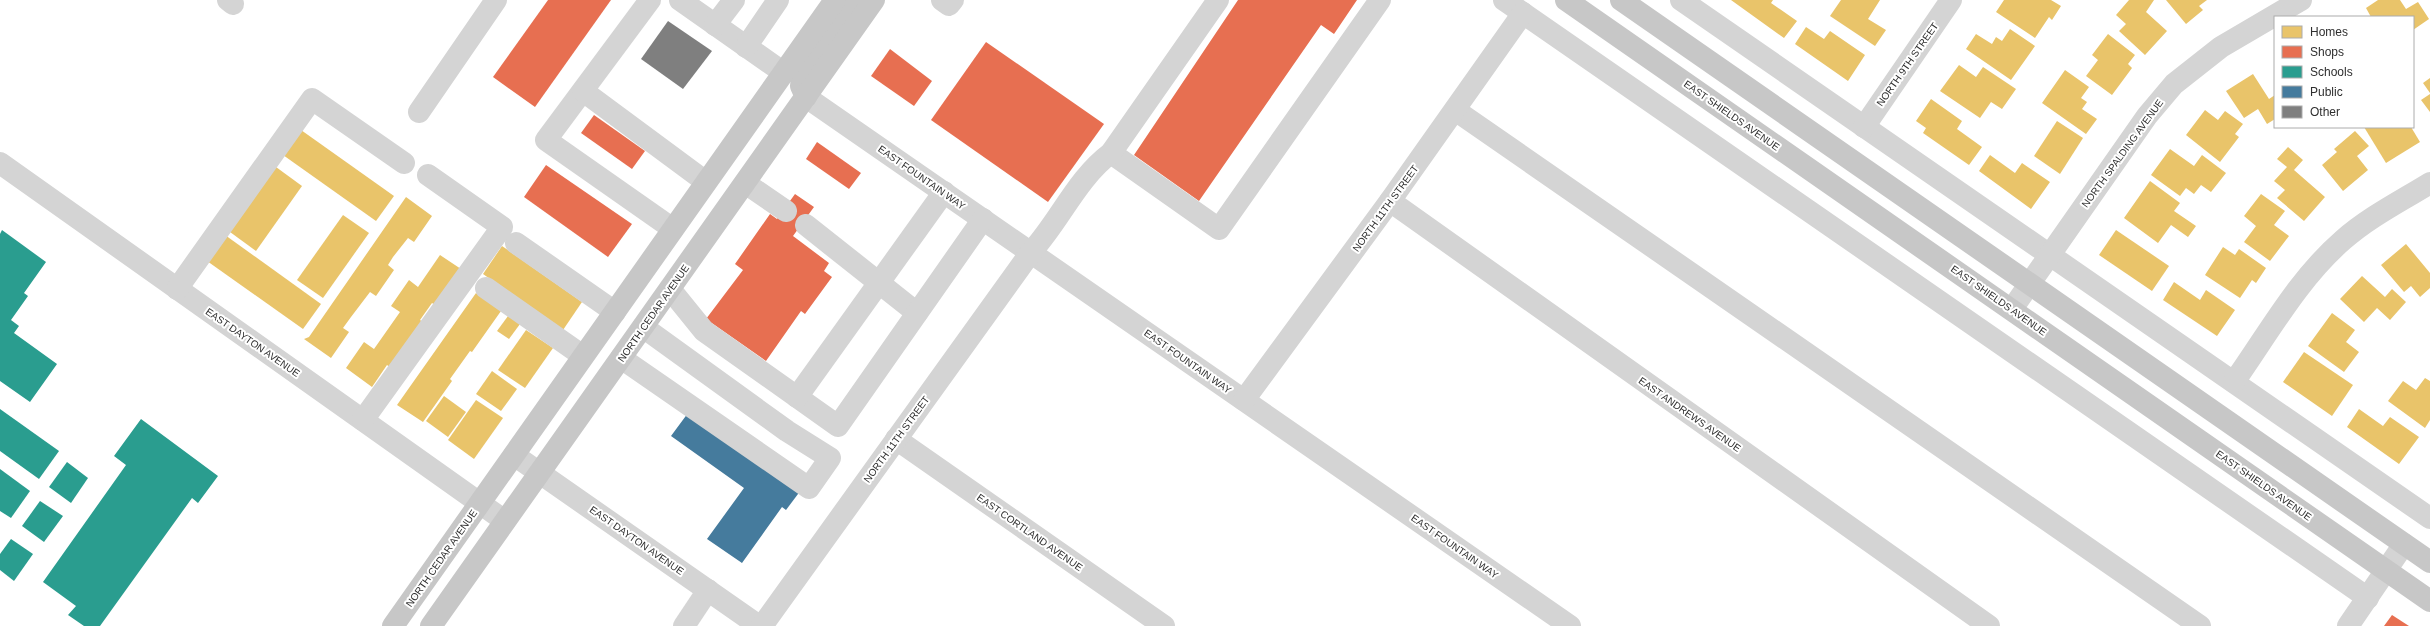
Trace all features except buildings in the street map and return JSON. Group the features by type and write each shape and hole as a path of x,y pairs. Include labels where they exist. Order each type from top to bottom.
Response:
{"main road":[{"name":"NORTH CEDAR AVENUE","path":"393,626 835,0"},
{"path":"806,96 801,86 803,70 851,0"},
{"name":"NORTH CEDAR AVENUE","path":"431,626 874,0"},
{"name":"EAST SHIELDS AVENUE","path":"1566,0 2430,601"},
{"path":"1591,0 1628,26 1637,29 1646,28 1653,23"},
{"path":"1621,0 2030,282 2430,562"},
{"path":"745,183 743,164 788,98 790,82 784,73"}],"street":[{"path":"419,112 496,0"},
{"path":"650,0 546,140 673,229"},
{"path":"680,0 784,73"},
{"path":"716,25 734,0"},
{"path":"746,47 778,0"},
{"path":"942,0 949,5 953,0"},
{"name":"NORTH 11TH STREET","path":"761,626 1031,252 1045,237 1097,163 1111,153 1218,0"},
{"path":"1111,153 1219,229 1380,0"},
{"path":"1504,0 2368,598"},
{"path":"1681,0 2234,382 2427,508"},
{"name":"NORTH 9TH STREET","path":"1864,127 1951,0"},
{"name":"NORTH SPALDING AVENUE","path":"2012,309 2147,116 2174,84 2221,47 2301,0"},
{"name":"NORTH 11TH STREET","path":"1244,400 1390,201 1523,14"},
{"path":"583,91 706,182"},
{"name":"EAST FOUNTAIN WAY","path":"806,96 1570,626"},
{"path":"177,289 312,99 404,163"},
{"path":"1455,110 2200,626"},
{"name":"EAST DAYTON AVENUE","path":"0,163 505,521"},
{"path":"363,420 502,227 428,174"},
{"path":"745,183 786,211"},
{"path":"2234,382 2305,279 2325,257 2364,225 2430,183"},
{"path":"798,397 944,192"},
{"name":"EAST ANDREWS AVENUE","path":"1390,201 1989,626"},
{"path":"670,289 704,331 838,426 983,219"},
{"path":"806,225 854,261 878,284 917,313"},
{"path":"516,243 615,312"},
{"path":"486,288 584,356"},
{"path":"621,358 809,488 830,458 787,431 643,327"},
{"name":"EAST CORTLAND AVENUE","path":"896,439 1164,626"},
{"name":"EAST DAYTON AVENUE","path":"514,455 761,626"},
{"path":"2348,626 2404,544"},
{"path":"684,626 708,590"}]}
